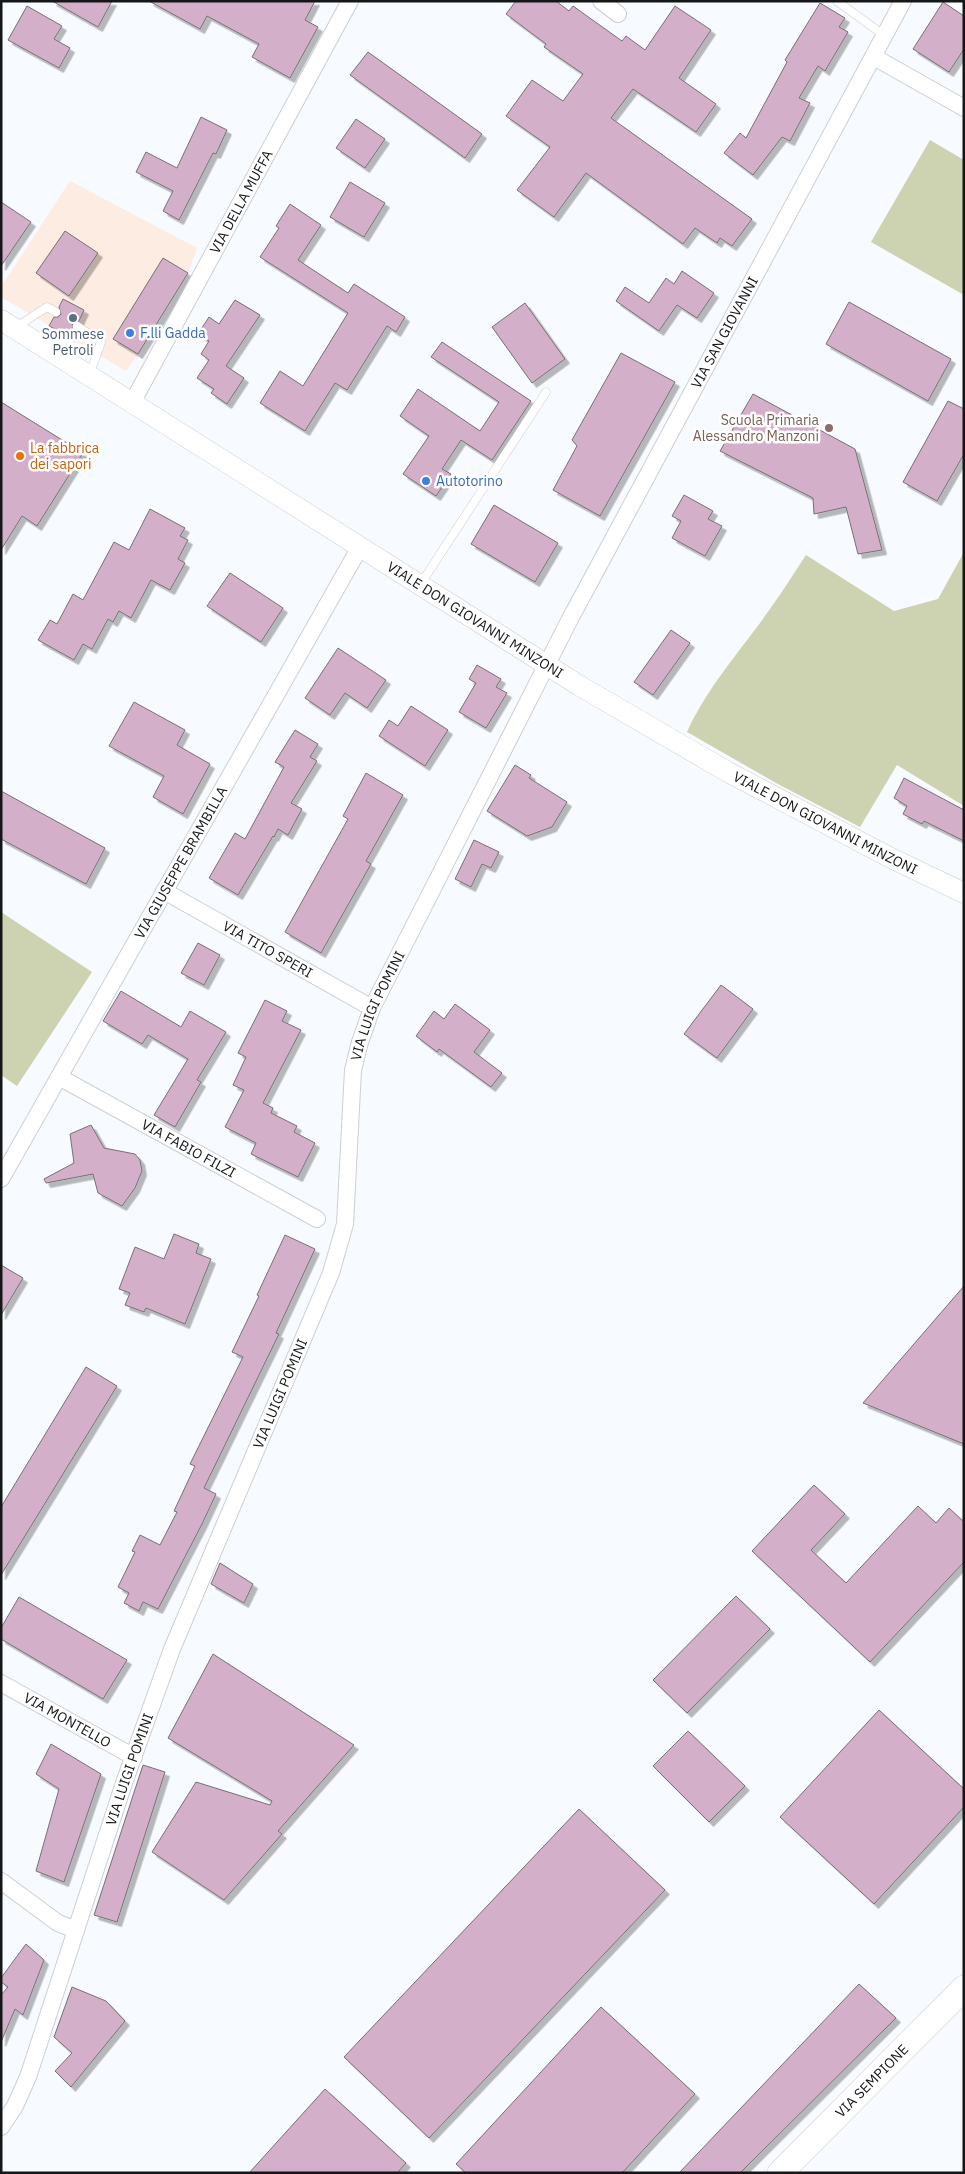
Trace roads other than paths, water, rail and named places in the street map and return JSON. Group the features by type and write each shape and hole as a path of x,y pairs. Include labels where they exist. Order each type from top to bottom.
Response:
{"main road":[{"name":"VIA SEMPIONE","path":"780,2173 964,1988"}],"street":[{"name":"VIA DELLA MUFFA","path":"132,403 350,1"},
{"path":"601,1 618,14"},
{"name":"VIA SAN GIOVANNI","path":"547,664 903,1"},
{"path":"874,57 964,108"},
{"name":"VIALE DON GIOVANNI MINZONI","path":"8,324 420,585 547,664 726,771 889,857 964,893"},
{"name":"VIA GIUSEPPE BRAMBILLA","path":"1,1179 360,547"},
{"name":"VIA LUIGI POMINI","path":"1,2127 15,2106 25,2085 134,1757 178,1634 331,1273 339,1249 346,1212 352,1082 360,1042 372,1008 547,664"},
{"name":"VIA TITO SPERI","path":"164,891 372,1008"},
{"name":"VIA FABIO FILZI","path":"58,1077 317,1220"},
{"name":"VIA MONTELLO","path":"1,1683 134,1757"},
{"path":"1,1881 58,1923 76,1930"}],"lane":[{"path":"837,1 885,36"},
{"path":"8,324 48,306 56,312"},
{"path":"76,326 101,342 89,376"},
{"path":"420,585 546,392"}],"place":[{"name":"Sommese Petroli","path":"73,318"},
{"name":"F.lli Gadda","path":"130,333"},
{"name":"Scuola Primaria Alessandro Manzoni","path":"829,428"},
{"name":"La fabbrica dei sapori","path":"20,456"},
{"name":"Autotorino","path":"426,481"}]}
